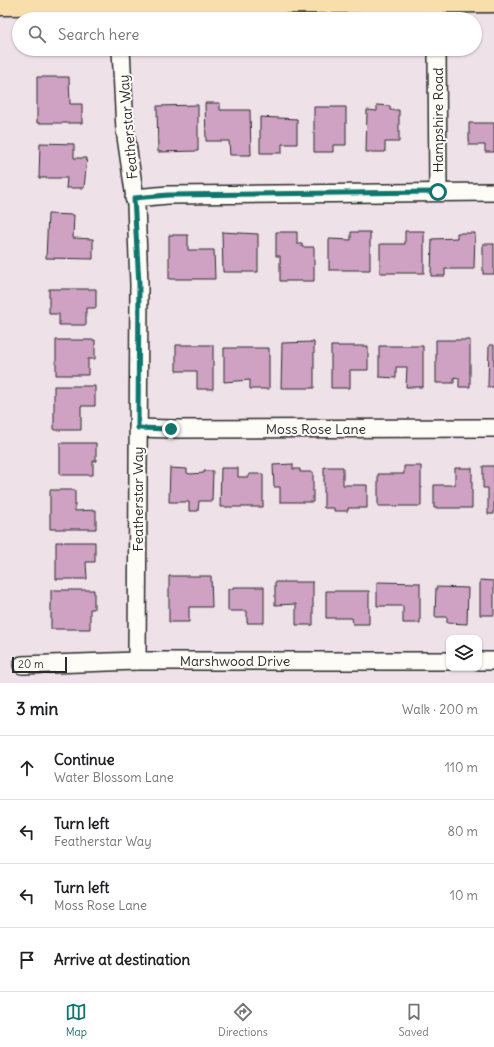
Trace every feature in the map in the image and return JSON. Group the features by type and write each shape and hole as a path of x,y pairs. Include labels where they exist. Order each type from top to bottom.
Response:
{"main road":[{"path":"0,4 120,11 435,7 494,1"}],"street":[{"name":"Featherstar Way","path":"121,56 125,130 134,198 139,284 137,661"},
{"name":"Hampshire Road","path":"437,56 438,192"},
{"path":"134,198 168,195 494,192"},
{"name":"Moss Rose Lane","path":"138,428 494,428"},
{"name":"Marshwood Drive","path":"22,665 137,661 446,661"},
{"path":"482,661 494,661"}],"building":[{"path":"37,77 69,77 70,104 82,104 82,123 37,123"},
{"path":"205,103 220,103 220,110 250,110 251,155 230,155 229,141 206,141"},
{"path":"198,105 198,151 158,152 157,106"},
{"path":"377,105 390,106 390,110 399,110 399,142 385,142 385,152 366,152 367,110 377,111"},
{"path":"314,107 346,107 346,145 333,145 333,152 314,152"},
{"path":"260,117 297,119 297,144 282,144 282,153 260,153"},
{"path":"469,123 494,123 494,152 485,152 485,145 469,145"},
{"path":"40,143 74,144 74,158 87,158 84,188 66,188 67,178 39,178"},
{"path":"48,214 74,215 73,238 93,239 93,259 46,258"},
{"path":"405,231 424,231 424,273 380,273 380,244 405,244"},
{"path":"222,232 258,234 258,272 223,272"},
{"path":"276,232 297,232 297,244 302,244 302,247 314,247 314,281 280,281 280,256 276,256"},
{"path":"351,232 370,232 370,270 329,270 329,239 351,240"},
{"path":"457,233 475,233 474,269 445,269 445,276 431,276 432,239 457,238"},
{"path":"169,235 188,235 188,250 214,250 215,279 169,279"},
{"path":"483,244 494,244 494,274 483,274"},
{"path":"49,289 96,289 96,308 86,308 86,325 59,325 59,314 49,314"},
{"path":"56,340 95,340 95,359 88,359 88,375 56,375"},
{"path":"436,340 470,340 470,387 459,387 459,378 454,377 454,383 436,383"},
{"path":"314,342 314,388 281,388 282,343"},
{"path":"176,345 213,345 213,389 197,389 197,371 176,371"},
{"path":"489,345 494,345 494,387 488,387"},
{"path":"331,346 368,346 368,370 350,370 350,388 331,388"},
{"path":"379,346 423,346 423,387 406,387 407,367 396,367 396,378 379,377"},
{"path":"224,348 269,348 269,389 250,389 250,380 224,382"},
{"path":"54,386 95,386 95,406 81,406 81,430 54,430"},
{"path":"60,443 96,443 96,461 93,461 93,475 60,475"},
{"path":"293,464 293,469 300,469 300,472 313,472 313,502 280,502 280,487 274,487 273,465"},
{"path":"404,466 421,466 421,506 378,506 378,474 404,474"},
{"path":"483,466 494,466 494,514 488,514 488,488 483,488"},
{"path":"324,467 343,467 343,485 367,485 367,508 348,508 348,511 334,511 334,508 324,508"},
{"path":"170,468 187,469 187,473 190,474 213,471 212,501 199,501 198,511 189,511 189,502 169,502"},
{"path":"221,468 238,468 238,477 249,477 249,474 263,474 263,507 220,507"},
{"path":"455,468 472,468 472,508 434,508 434,485 455,485"},
{"path":"50,490 75,490 75,511 96,510 96,529 50,529"},
{"path":"56,542 95,542 95,562 86,562 87,579 56,579"},
{"path":"169,576 211,576 212,607 189,607 189,622 169,622"},
{"path":"480,580 494,581 494,615 480,615"},
{"path":"275,582 313,582 313,625 296,625 296,604 275,605"},
{"path":"377,582 420,583 420,623 403,623 403,606 377,606"},
{"path":"233,587 264,587 264,623 247,623 247,611 228,611 228,589 233,589"},
{"path":"436,587 468,588 467,624 447,623 447,617 435,617"},
{"path":"51,590 94,590 94,609 90,609 90,629 51,629"},
{"path":"326,591 369,591 369,624 353,624 352,618 326,618"}],"route":[{"path":"171,429 138,428 139,284 136,205 134,198 168,195 438,192"}]}
